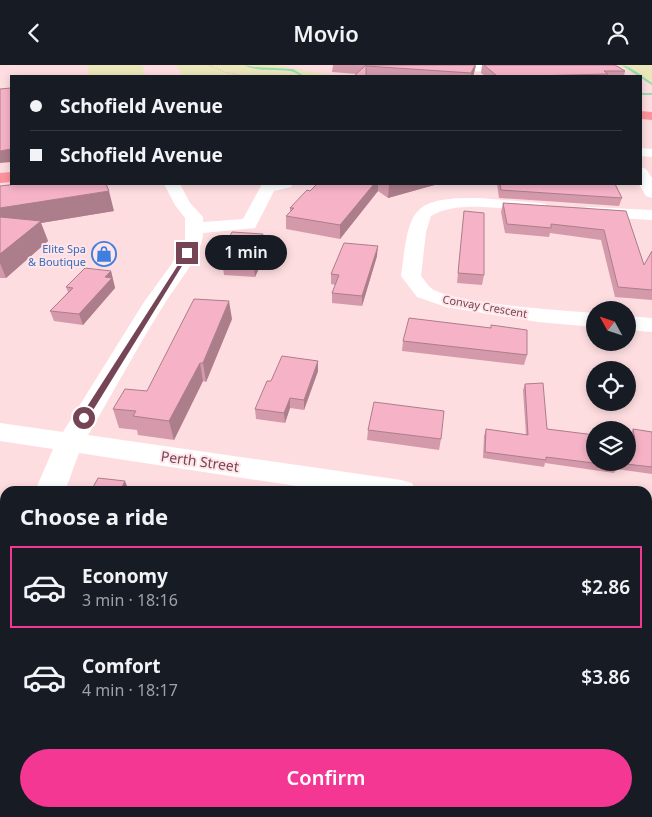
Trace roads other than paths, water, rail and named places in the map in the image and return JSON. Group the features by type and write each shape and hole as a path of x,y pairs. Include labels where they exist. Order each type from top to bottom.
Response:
{"street":[{"path":"392,65 455,69 531,67"},
{"path":"642,174 652,193"},
{"path":"52,486 70,441 155,302 180,266 194,239 194,217 183,205 173,185"},
{"path":"194,228 249,224 268,187 279,185"},
{"path":"474,189 498,205"},
{"name":"Convay Crescent","path":"556,209 456,202 436,205 424,212 419,223 411,275 424,293 453,303 538,315 586,319"},
{"path":"575,211 652,215"},
{"path":"636,324 652,325"},
{"name":"Perth Street","path":"0,432 70,441 330,486"}],"waterway":[{"path":"245,65 253,68 293,70 301,75"},
{"path":"623,65 638,75"},
{"path":"642,78 652,84"},
{"path":"642,94 652,94"}],"place":[{"name":"Elite Spa & Boutique","path":"104,254"}]}
